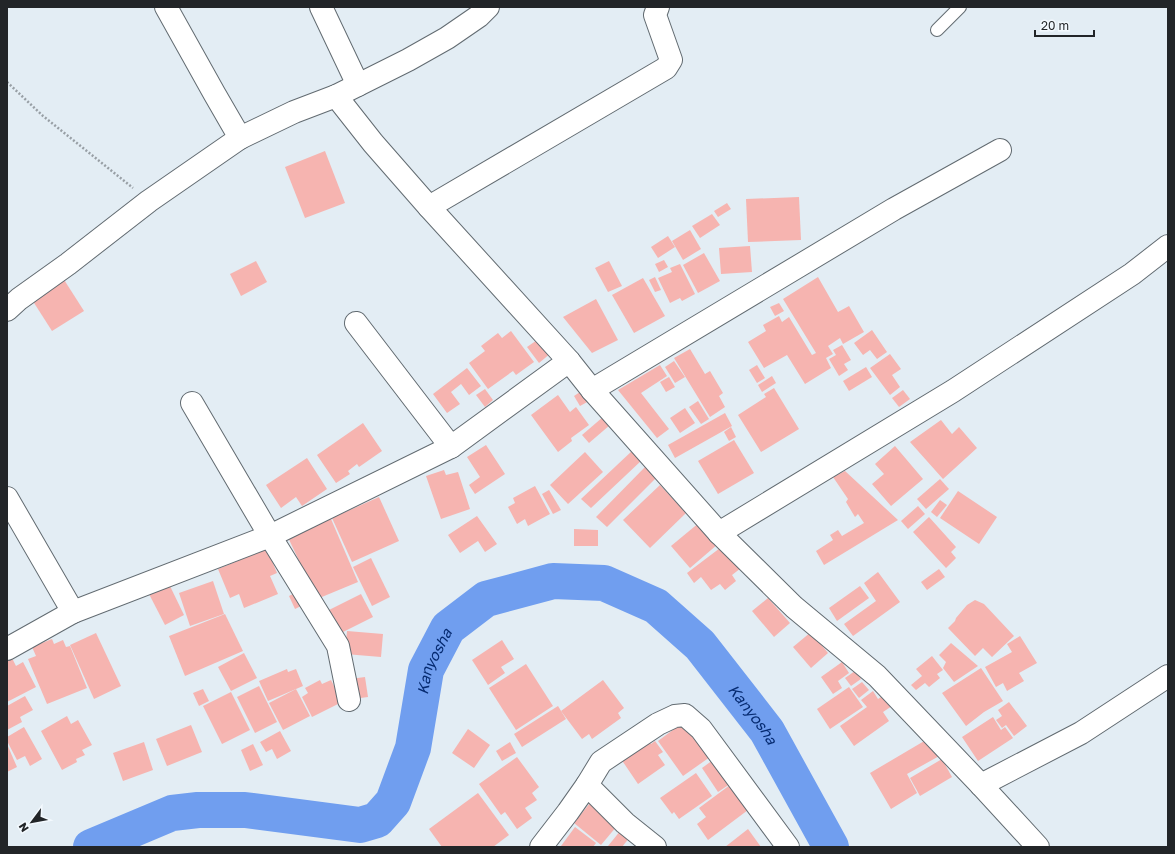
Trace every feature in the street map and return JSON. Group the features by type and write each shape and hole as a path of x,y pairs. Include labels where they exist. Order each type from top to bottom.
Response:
{"street":[{"path":"166,7 240,138"},
{"path":"321,7 358,85"},
{"path":"7,310 19,299 74,260 149,201 240,138 294,112 336,96 408,60 447,38 479,16 488,7"},
{"path":"429,207 666,68 671,60 655,15 658,7"},
{"path":"336,96 373,143 429,207 569,361 592,390 719,533 794,607 877,676 1038,847"},
{"path":"592,390 894,209 1000,150"},
{"path":"719,533 966,383 1132,274 1168,246"},
{"path":"356,323 451,447"},
{"path":"7,649 73,612 270,536 451,447 569,361"},
{"path":"192,403 270,536 338,646 349,700"},
{"path":"7,498 73,612"},
{"path":"981,785 1081,733 1168,676"},
{"path":"541,847 568,812 601,762 658,724 675,716 685,715 701,729 788,847"},
{"path":"587,785 625,823 655,847"}],"lane":[{"path":"937,30 960,7"}],"path":[{"path":"7,82 43,116 149,201"}],"building":[{"path":"325,151 345,203 305,218 285,167"},
{"path":"799,197 801,240 748,242 746,199"},
{"path":"727,203 731,209 718,217 714,211"},
{"path":"712,214 720,225 700,238 692,226"},
{"path":"690,230 701,249 683,260 672,241"},
{"path":"668,236 675,247 658,258 651,247"},
{"path":"750,246 752,272 721,274 719,248"},
{"path":"704,253 720,281 698,293 683,265"},
{"path":"664,260 668,267 659,272 655,264"},
{"path":"256,261 267,282 241,296 230,274"},
{"path":"609,261 622,286 608,292 595,268"},
{"path":"680,264 695,294 682,301 680,298 670,303 658,278 672,272 670,268"},
{"path":"61,275 84,311 52,331 29,295"},
{"path":"655,277 661,290 655,292 649,280"},
{"path":"818,277 838,312 849,306 864,332 843,344 840,338 828,346 833,354 826,358 831,368 805,384 787,355 764,368 748,342 766,331 763,325 779,316 782,322 789,317 812,355 816,353 783,299"},
{"path":"643,278 665,316 634,333 612,295"},
{"path":"596,299 618,340 592,353 563,317"},
{"path":"779,303 784,311 775,316 770,307"},
{"path":"872,330 887,352 877,359 870,350 863,355 854,343"},
{"path":"511,331 534,362 516,375 513,371 488,389 469,363 485,351 481,346 498,333 502,338"},
{"path":"540,338 551,353 539,363 527,347"},
{"path":"842,345 851,360 844,364 848,370 839,376 829,359 836,355 833,350"},
{"path":"690,349 705,374 710,371 723,393 719,396 725,407 710,417 674,358"},
{"path":"890,354 901,369 892,375 900,387 890,395 870,368"},
{"path":"674,361 685,377 675,383 665,367"},
{"path":"660,365 667,376 641,393 669,429 657,438 618,390"},
{"path":"757,365 765,378 757,383 749,370"},
{"path":"866,367 872,377 849,391 843,381"},
{"path":"467,368 481,386 469,395 461,384 451,392 460,404 447,413 433,394"},
{"path":"772,376 776,383 762,392 758,385"},
{"path":"669,377 675,387 666,392 660,382"},
{"path":"774,388 799,429 761,452 738,415 766,397 764,394"},
{"path":"485,389 493,400 485,407 476,395"},
{"path":"583,390 589,401 580,406 574,396"},
{"path":"903,390 910,399 899,407 892,398"},
{"path":"558,395 570,412 576,407 589,425 571,438 572,441 558,452 531,415"},
{"path":"698,401 709,419 701,424 689,407"},
{"path":"685,408 695,423 680,433 670,418"},
{"path":"725,413 732,426 675,458 668,445"},
{"path":"603,417 610,425 589,443 582,435"},
{"path":"941,420 952,434 959,427 977,448 943,479 910,442"},
{"path":"363,423 382,451 359,467 357,464 348,471 350,474 336,483 317,455"},
{"path":"731,427 736,437 729,441 724,432"},
{"path":"734,440 754,473 718,494 698,461"},
{"path":"486,445 505,474 475,494 469,485 480,477 467,457"},
{"path":"895,446 923,479 891,506 872,484 884,474 875,464"},
{"path":"633,450 642,460 591,508 581,499"},
{"path":"585,452 603,472 568,504 550,485"},
{"path":"307,458 327,489 302,506 296,497 281,508 266,485"},
{"path":"647,465 658,476 607,527 596,517"},
{"path":"444,470 446,475 458,472 470,509 441,519 426,476"},
{"path":"845,471 898,520 824,565 816,551 833,540 830,535 838,530 842,536 864,523 858,514 855,517 846,502 848,499 833,477"},
{"path":"940,479 949,489 926,509 917,499"},
{"path":"660,485 686,513 650,548 623,520"},
{"path":"535,486 550,514 528,526 525,519 517,524 508,507 515,503 513,498"},
{"path":"549,490 561,510 553,514 542,494"},
{"path":"958,491 997,517 979,544 940,518"},
{"path":"379,497 399,541 352,562 332,518"},
{"path":"940,500 947,505 937,517 931,512"},
{"path":"918,506 925,514 908,529 901,521"},
{"path":"328,512 358,582 317,599 285,531"},
{"path":"477,516 497,544 485,552 478,541 460,553 448,535"},
{"path":"929,517 956,547 951,552 956,558 946,568 913,532"},
{"path":"700,522 718,544 690,568 671,546"},
{"path":"574,529 598,530 598,546 574,546"},
{"path":"724,545 741,568 732,575 736,581 725,590 720,584 711,590 701,577 694,583 687,573"},
{"path":"267,549 277,573 270,576 278,594 244,608 239,594 230,598 218,569"},
{"path":"371,558 390,597 372,606 353,567"},
{"path":"939,569 945,577 927,590 921,582"},
{"path":"878,572 900,602 853,636 844,624 876,601 864,583"},
{"path":"213,581 224,614 190,626 179,593"},
{"path":"169,584 184,615 165,625 149,594"},
{"path":"860,586 869,598 837,621 829,608"},
{"path":"301,590 307,603 295,609 289,596"},
{"path":"361,594 373,617 339,634 327,611"},
{"path":"768,598 790,623 774,637 752,611"},
{"path":"975,600 984,604 1014,636 992,657 983,648 975,656 948,628 967,605"},
{"path":"225,614 243,651 185,676 169,636"},
{"path":"347,631 383,634 381,657 345,654"},
{"path":"811,632 828,653 811,668 793,647"},
{"path":"96,633 121,686 94,699 70,645"},
{"path":"1020,636 1037,663 1019,673 1024,681 1007,691 1003,683 996,687 985,667 1012,652 1007,644"},
{"path":"52,639 54,644 63,640 66,647 70,646 87,688 47,704 28,659 36,656 32,647"},
{"path":"502,640 514,659 501,667 505,673 488,685 472,660"},
{"path":"951,643 978,666 954,682 943,668 946,662 939,655"},
{"path":"9,652 16,666 23,662 36,687 7,702 7,653"},
{"path":"244,653 257,678 231,691 218,667"},
{"path":"932,656 943,670 937,674 940,678 929,687 925,683 916,690 911,685 922,676 916,669"},
{"path":"842,662 849,673 838,681 842,688 833,694 821,677"},
{"path":"526,664 553,706 516,730 489,688"},
{"path":"981,668 1003,701 984,712 966,726 942,693"},
{"path":"287,669 288,672 296,669 303,686 268,701 259,681"},
{"path":"855,671 861,679 851,686 845,678"},
{"path":"365,677 368,697 353,699 350,679"},
{"path":"320,680 322,684 331,680 342,702 312,717 302,697 308,693 305,688"},
{"path":"603,680 624,708 618,713 621,718 592,739 589,734 582,739 561,711"},
{"path":"862,682 869,690 859,698 852,689"},
{"path":"259,686 277,722 255,733 237,697"},
{"path":"849,687 863,707 830,729 817,709"},
{"path":"203,689 209,701 199,706 193,693"},
{"path":"296,689 310,716 283,730 269,703"},
{"path":"873,691 878,699 884,695 892,706 883,712 889,721 854,746 840,726 867,707 861,700"},
{"path":"231,692 250,730 222,744 203,706"},
{"path":"25,696 33,710 20,717 22,722 7,730 7,706"},
{"path":"1009,702 1027,726 1014,736 1006,725 1002,728 996,720 1002,716 998,710"},
{"path":"558,706 566,719 522,747 514,734"},
{"path":"67,716 71,724 78,720 92,745 82,750 85,755 76,759 77,762 62,770 41,731"},
{"path":"993,717 1001,730 1005,727 1013,738 978,761 962,737"},
{"path":"685,721 710,757 683,776 658,741"},
{"path":"191,725 202,752 167,766 156,739"},
{"path":"24,727 42,759 30,766 25,756 17,760 7,741 7,737"},
{"path":"468,729 490,745 474,768 452,753"},
{"path":"280,731 291,751 277,759 272,749 266,752 260,742"},
{"path":"646,737 651,744 655,741 663,752 658,755 665,765 638,784 619,756"},
{"path":"931,737 941,755 907,774 917,793 891,809 870,773"},
{"path":"144,742 153,770 123,781 113,753"},
{"path":"510,742 516,753 502,761 496,751"},
{"path":"7,744 17,767 7,772"},
{"path":"253,744 263,765 250,771 241,750"},
{"path":"517,757 539,787 532,793 537,800 525,808 532,818 517,829 505,812 501,815 479,784"},
{"path":"942,759 952,777 920,796 910,778"},
{"path":"713,760 730,784 718,792 702,768"},
{"path":"696,773 712,796 679,819 674,812 672,814 660,798"},
{"path":"730,785 748,810 708,840 697,824 706,817 699,808"},
{"path":"478,793 509,835 493,847 442,847 429,829"},
{"path":"594,798 622,820 601,845 574,823"},
{"path":"625,825 634,832 622,847 608,846"},
{"path":"575,827 596,843 593,847 561,846"},
{"path":"748,829 761,847 725,847"}],"waterway":[{"name":"Kanyosha","path":"91,847 172,813 198,810 245,810 360,825 377,820 393,802 413,748 426,670 448,628 486,599 553,581 604,583 656,606 700,645 767,731 831,847"}]}
